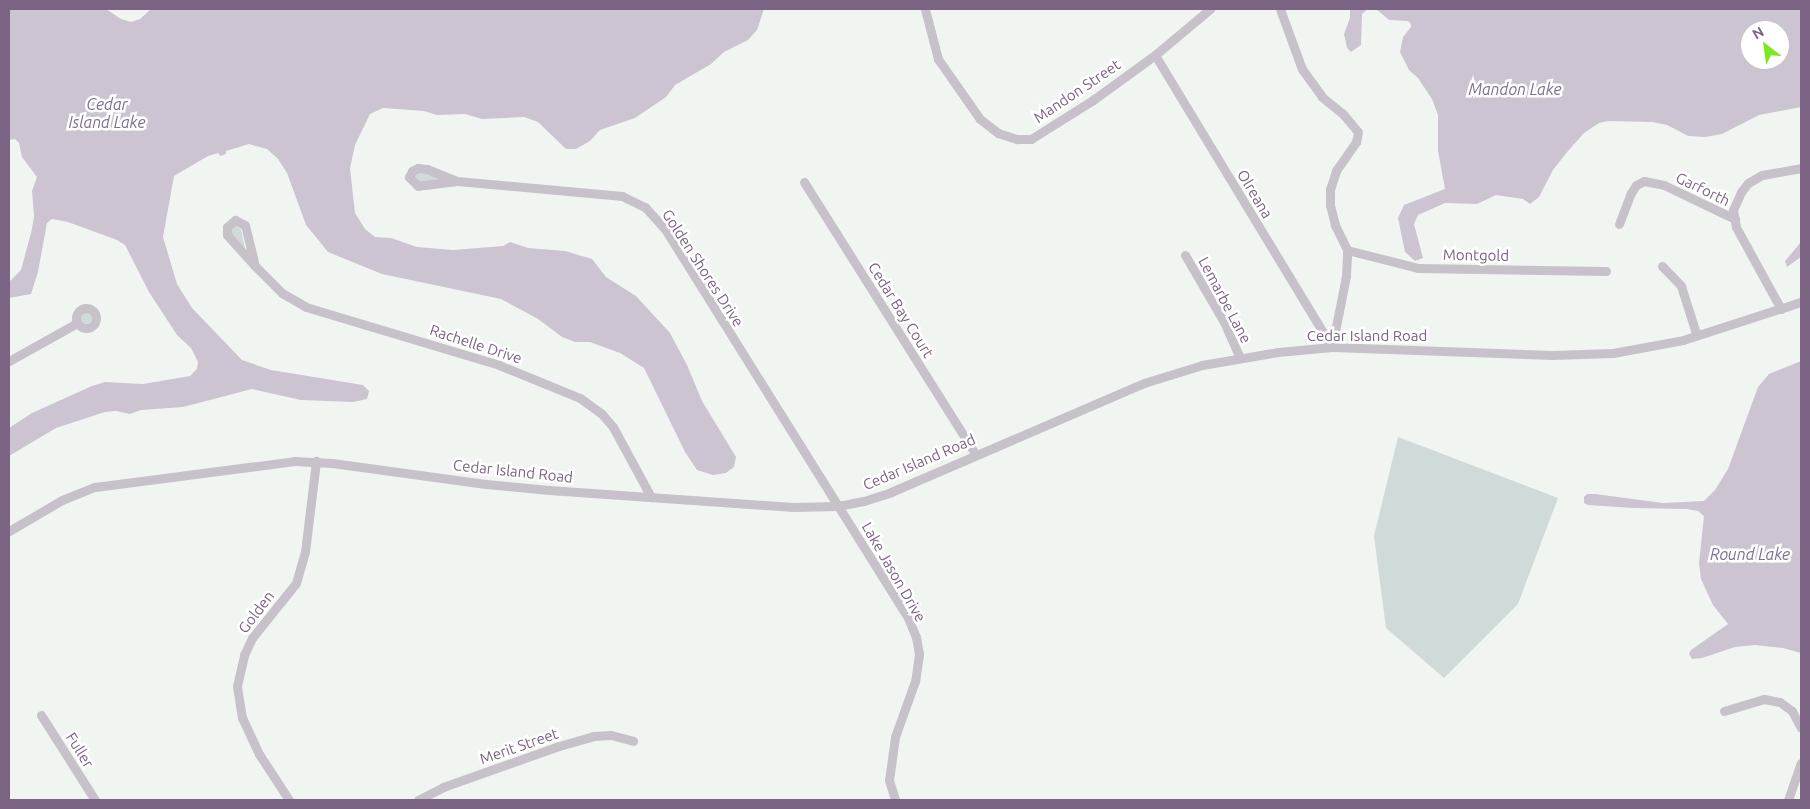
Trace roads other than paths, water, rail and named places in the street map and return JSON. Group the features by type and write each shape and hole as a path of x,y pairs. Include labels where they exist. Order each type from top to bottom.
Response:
{"street":[{"name":"Mandon Street","path":"924,9 938,59 980,119 998,133 1017,139 1030,139 1094,100 1155,55 1210,9"},
{"path":"1280,9 1302,69 1322,97 1344,114 1358,132 1356,142 1336,171 1330,188 1330,205 1334,225 1347,250 1346,276 1332,347"},
{"name":"Olreana","path":"1155,55 1332,347"},
{"name":"Garforth","path":"1735,220 1733,210 1741,192 1748,183 1762,175 1801,168"},
{"name":"Garforth","path":"1619,224 1636,185 1644,180 1664,185 1735,220"},
{"name":"Golden Shores Drive","path":"457,181 610,194 632,200 645,207 665,229 838,506"},
{"name":"Cedar Bay Court","path":"804,182 975,454"},
{"path":"1735,220 1736,227 1781,309"},
{"name":"Rachelle Drive","path":"255,266 245,225 238,221 232,221 227,227 227,235 255,266 282,293 306,307 500,365 580,398 601,413 613,427 651,497"},
{"name":"Montgold","path":"1347,250 1418,268 1606,271"},
{"name":"Lemarbe Lane","path":"1185,255 1224,322 1240,358"},
{"path":"1662,266 1681,286 1698,336"},
{"name":"Cedar Island Road","path":"9,531 62,500 95,487 254,465 316,462 510,486 793,506 838,506 874,498 1165,375 1202,364 1332,347 1577,355 1641,349 1698,336 1801,302"},
{"path":"9,361 77,323"},
{"name":"Golden","path":"290,800 259,754 242,718 237,686 244,655 252,638 296,583 305,552 316,462"},
{"name":"Lake Jason Drive","path":"838,506 901,604 916,638 919,654 915,681 894,737 889,780 895,800"},
{"path":"1724,711 1764,700 1780,702 1792,711 1801,728"},
{"name":"Fuller","path":"42,715 95,800"},
{"name":"Merit Street","path":"418,800 443,787 559,746 594,736 611,735 633,741"},
{"path":"1788,800 1801,763"}],"water":[{"name":"Cedar Island Lake","path":"9,9 106,9 121,19 131,22 140,19 151,9 764,9 757,30 748,40 724,52 711,64 675,85 666,97 635,118 600,130 590,141 576,149 566,149 538,122 524,117 482,119 465,114 437,115 424,111 383,108 370,114 355,145 350,168 355,213 365,229 375,237 391,238 417,247 453,250 503,246 510,242 528,248 565,251 592,259 606,277 636,296 670,333 687,365 702,401 736,457 734,467 726,473 713,475 697,470 685,452 644,368 620,353 590,342 575,342 562,337 538,319 501,299 382,274 328,252 306,225 287,173 278,159 267,149 249,144 226,151 226,154 220,156 218,153 208,156 174,176 163,237 177,284 192,308 242,360 271,370 363,385 369,391 367,399 353,402 301,400 252,389 183,407 141,410 130,414 116,411 105,412 56,428 9,456 9,428 32,413 105,382 143,384 190,376 197,369 198,362 191,348 177,335 149,292 125,245 117,240 68,222 52,219 47,223 38,272 31,294 9,298 9,282 21,270 32,229 34,216 32,191 37,177 22,157 19,143 15,139 9,140"},
{"path":"1350,9 1368,9 1362,14 1361,45 1351,52 1347,48 1344,34 1350,18"},
{"name":"Mandon Lake","path":"1376,9 1801,9 1801,107 1759,115 1722,134 1705,137 1688,136 1667,125 1652,122 1608,121 1599,123 1584,133 1568,151 1553,170 1539,197 1530,204 1523,199 1496,195 1477,204 1445,203 1418,215 1414,224 1423,258 1415,261 1405,252 1398,218 1404,205 1445,189 1438,151 1438,115 1432,99 1418,78 1409,70 1400,52 1403,37 1411,27 1408,21 1389,20"},
{"path":"1801,242 1801,257 1787,267 1785,261"},
{"name":"Round Lake","path":"1801,361 1801,653 1783,648 1755,645 1735,647 1702,658 1692,659 1689,654 1691,650 1728,624 1713,605 1701,579 1699,563 1704,516 1698,511 1687,509 1588,505 1584,503 1584,497 1587,494 1595,494 1663,503 1704,501 1715,490 1728,469 1758,387 1769,374"}]}
